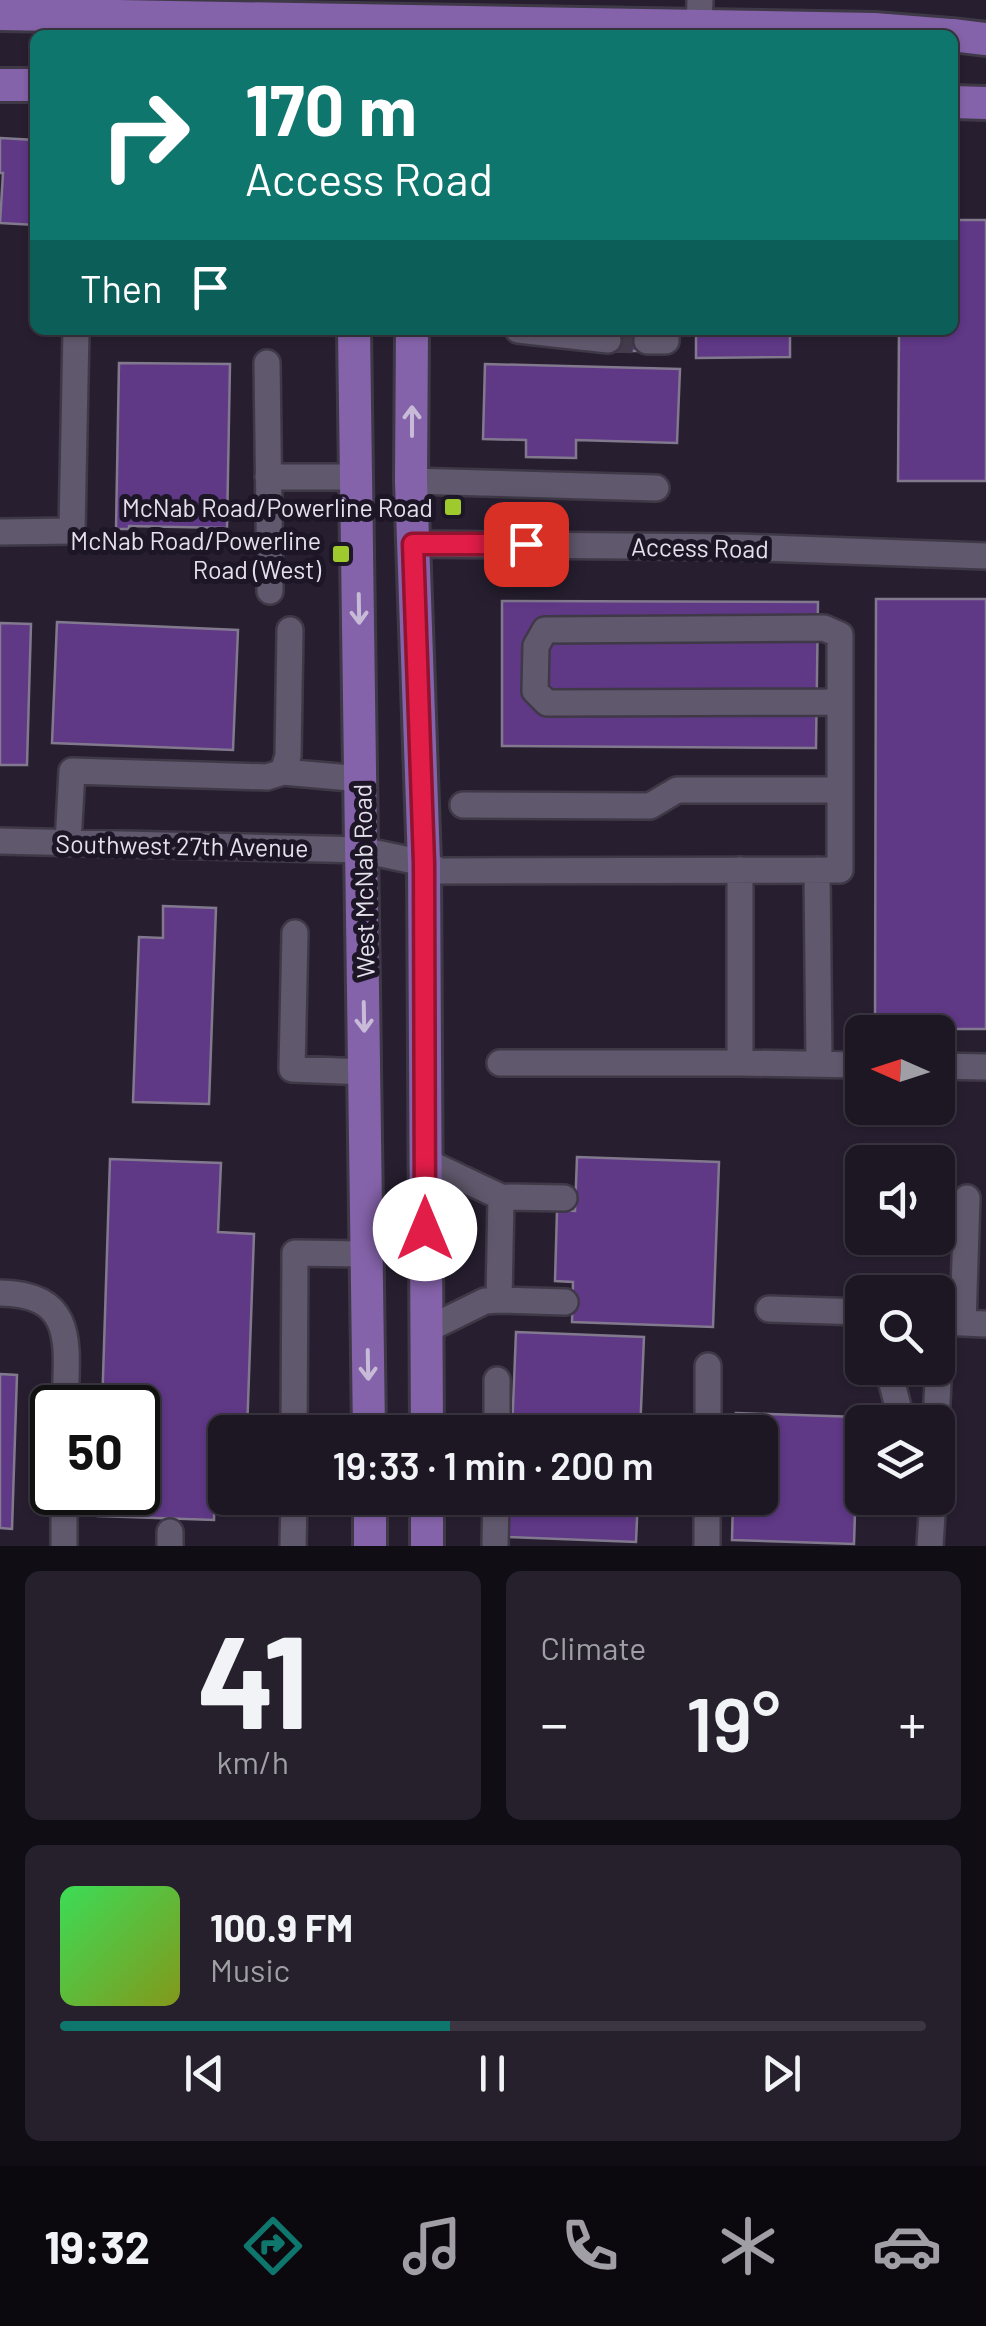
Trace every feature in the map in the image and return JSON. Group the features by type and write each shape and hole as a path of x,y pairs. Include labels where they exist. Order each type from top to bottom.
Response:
{"main road":[{"path":"0,14 86,7 416,19 579,12 699,13 887,30"},
{"path":"958,36 986,39"},
{"path":"0,84 30,85"},
{"path":"958,102 986,103"},
{"name":"West McNab Road","path":"354,335 369,1415"},
{"path":"412,335 413,544 424,863 427,1415"},
{"path":"370,1515 370,1546"},
{"path":"427,1515 428,1546"}],"street":[{"path":"0,532 72,531 80,335"},
{"path":"563,335 608,340"},
{"path":"267,363 270,591"},
{"path":"268,477 355,477"},
{"path":"412,481 656,488"},
{"name":"Access Road","path":"413,544 738,546 986,556"},
{"path":"819,1064 818,870 840,870 840,702 840,635 824,628 545,630 536,646 535,692 548,702 840,702"},
{"path":"283,772 288,756 290,630"},
{"path":"68,843 72,771 267,777 283,772 362,779"},
{"path":"462,805 650,806 676,790 840,790"},
{"name":"Southwest 27th Avenue","path":"0,841 362,850 424,863 440,871 818,870"},
{"path":"740,870 740,1063"},
{"path":"295,933 292,1069 365,1072"},
{"path":"500,1063 845,1065"},
{"path":"955,1066 986,1067"},
{"path":"425,1162 501,1197 564,1198"},
{"path":"499,1300 501,1197"},
{"path":"937,1405 941,1322 975,1324 967,1198"},
{"path":"294,1415 296,1254 367,1254"},
{"path":"0,1292 26,1293 50,1304 64,1327 65,1385"},
{"path":"426,1330 485,1300 565,1302"},
{"path":"769,1309 845,1311"},
{"path":"708,1366 708,1415"},
{"path":"496,1415 497,1380"},
{"path":"64,1515 64,1546"},
{"path":"293,1546 294,1515"},
{"path":"496,1515 496,1546"},
{"path":"707,1515 707,1546"},
{"path":"929,1515 930,1546"}],"building":[{"path":"0,138 30,140 30,225 0,223"},
{"path":"958,220 986,220 986,481 898,481 899,335 958,335"},
{"path":"608,335 647,335 647,351 608,351"},
{"path":"696,335 790,335 790,357 696,358"},
{"path":"119,363 230,364 227,528 116,529"},
{"path":"485,364 680,369 677,443 576,440 576,458 526,457 526,440 483,439"},
{"path":"876,599 986,599 986,1029 955,1029 955,1015 875,1015"},
{"path":"502,601 818,602 816,748 502,746"},
{"path":"57,622 238,630 233,750 52,743"},
{"path":"0,623 31,624 27,765 0,765"},
{"path":"163,906 216,908 209,1104 133,1102 139,937 163,938"},
{"path":"577,1157 719,1162 713,1327 572,1322 573,1282 555,1281 557,1210 575,1211"},
{"path":"110,1159 221,1163 218,1232 254,1234 248,1415 208,1415 208,1515 214,1515 214,1520 98,1516 160,1515 160,1385 103,1385"},
{"path":"516,1332 644,1337 641,1415 513,1415"},
{"path":"0,1374 17,1375 12,1529 0,1528"},
{"path":"736,1413 845,1417 845,1515 855,1515 854,1544 732,1540 733,1515 778,1515 778,1415"},
{"path":"509,1515 637,1515 636,1542 508,1537"}],"tunnel":[{"path":"608,340 647,341"}],"place":[{"name":"McNab Road/Powerline Road","path":"453,507"},
{"name":"McNab Road/Powerline Road (West)","path":"341,554"}],"route":[{"path":"425,1229 424,863 413,544 526,544"}]}
